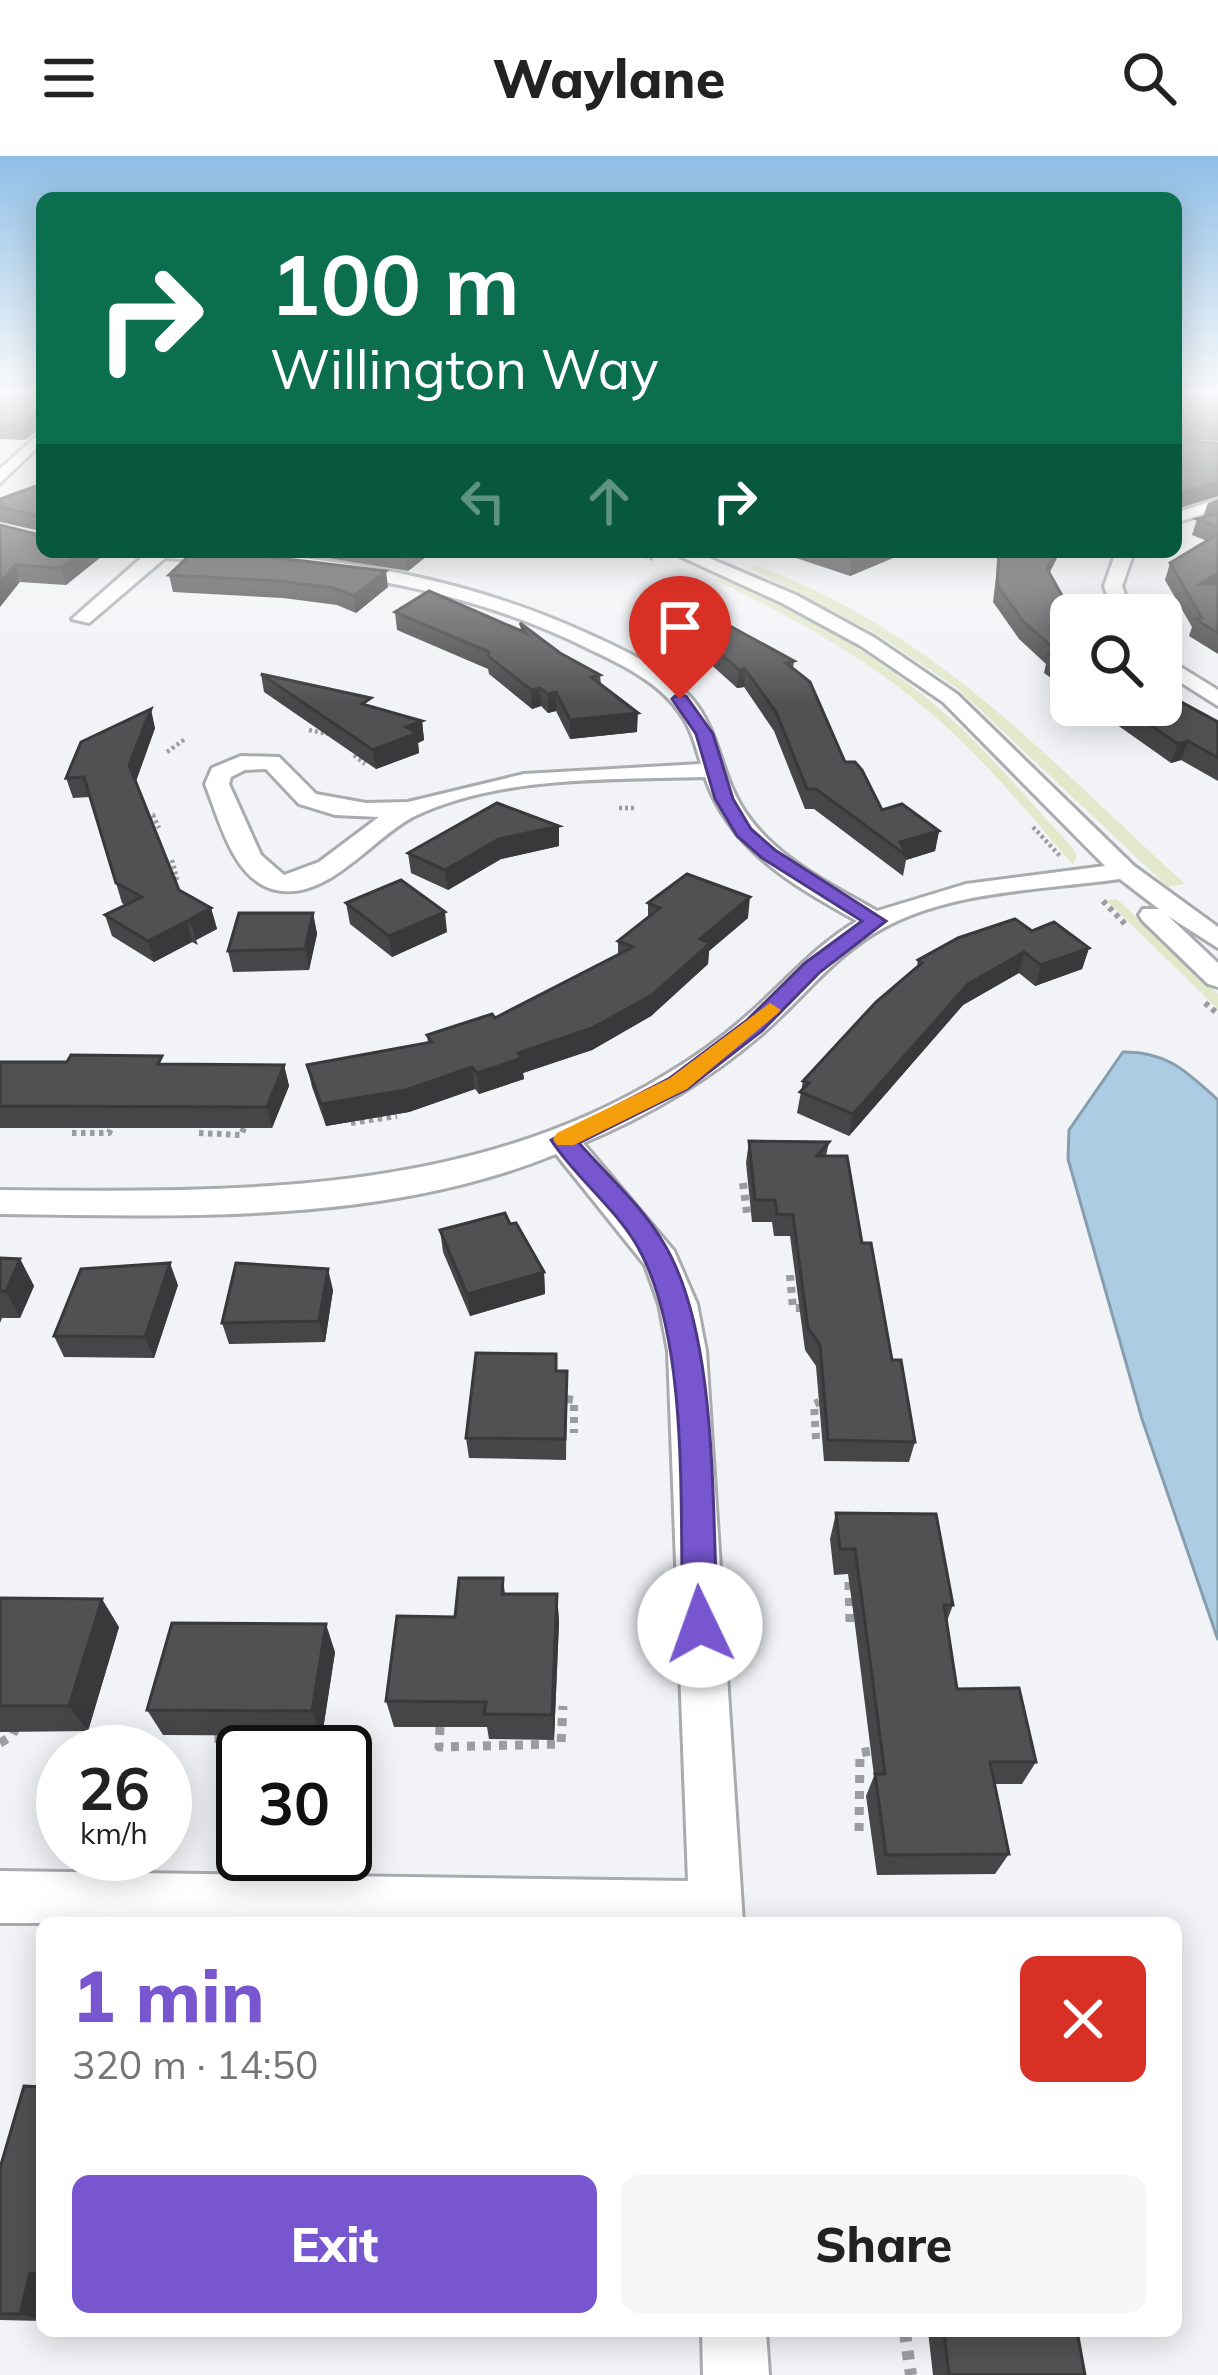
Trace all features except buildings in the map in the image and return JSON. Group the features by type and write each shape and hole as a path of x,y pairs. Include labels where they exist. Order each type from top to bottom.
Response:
{"street":[{"path":"1182,516 1218,504"},
{"path":"82,619 152,558"},
{"path":"253,558 331,563 414,576 538,614 638,666 680,699 704,734 724,799 744,832 769,854 876,921"},
{"path":"715,565 735,558"},
{"path":"1116,594 1113,586 1123,558"},
{"path":"676,559 715,565 868,642 950,698 1125,871 1218,940"},
{"path":"1182,675 1218,700"},
{"path":"409,809 354,809 313,801 293,789 271,762 241,763 220,773 218,782 260,873 277,883 300,884 324,874 361,838 409,809 492,784 565,775 715,770"},
{"path":"0,1202 218,1205 299,1200 430,1178 563,1140 678,1084 754,1026 812,967 876,921 966,895 1125,871"},
{"path":"1125,871 1154,916 1218,978"},
{"path":"0,1897 716,1915 684,1335 678,1304 652,1245 563,1140"},
{"path":"734,2337 736,2375"}],"path":[{"path":"309,730 335,734"},
{"path":"167,752 185,739"},
{"path":"354,754 365,764"},
{"path":"619,808 637,808"},
{"path":"1021,814 1070,866"},
{"path":"147,816 153,815 159,829"},
{"path":"172,860 177,878 172,880"},
{"path":"351,1123 397,1116"},
{"path":"72,1133 109,1133 112,1126"},
{"path":"199,1133 242,1135 244,1128"},
{"path":"743,1183 751,1213"},
{"path":"790,1275 793,1308 801,1308"},
{"path":"567,1399 574,1400 574,1433"},
{"path":"817,1439 814,1404 819,1402"},
{"path":"849,1582 850,1624"},
{"path":"440,1727 439,1747 561,1744 563,1706"},
{"path":"0,1743 12,1736 20,1719"},
{"path":"859,1831 857,1774 860,1754 870,1751"},
{"path":"906,2337 911,2375"}],"green space":[{"path":"756,565 881,626 935,663 1036,745 1185,884 1168,887 957,688 873,632 749,568"},
{"path":"720,578 849,643 909,684 978,745 1072,847 1077,856 1073,865 976,756 915,700 832,642 713,579"},
{"path":"1117,899 1218,994 1218,1009 1106,900"}],"water":[{"path":"1123,1052 1164,1059 1218,1100 1218,1640 1142,1419 1068,1159 1069,1130"}],"slow traffic":[{"path":"565,1139 678,1084 770,1010"}],"route":[{"path":"680,699 704,734 724,799 744,832 769,854 876,921 812,967 754,1026 678,1084 563,1140 652,1245 678,1304 687,1351 700,1625"}]}
